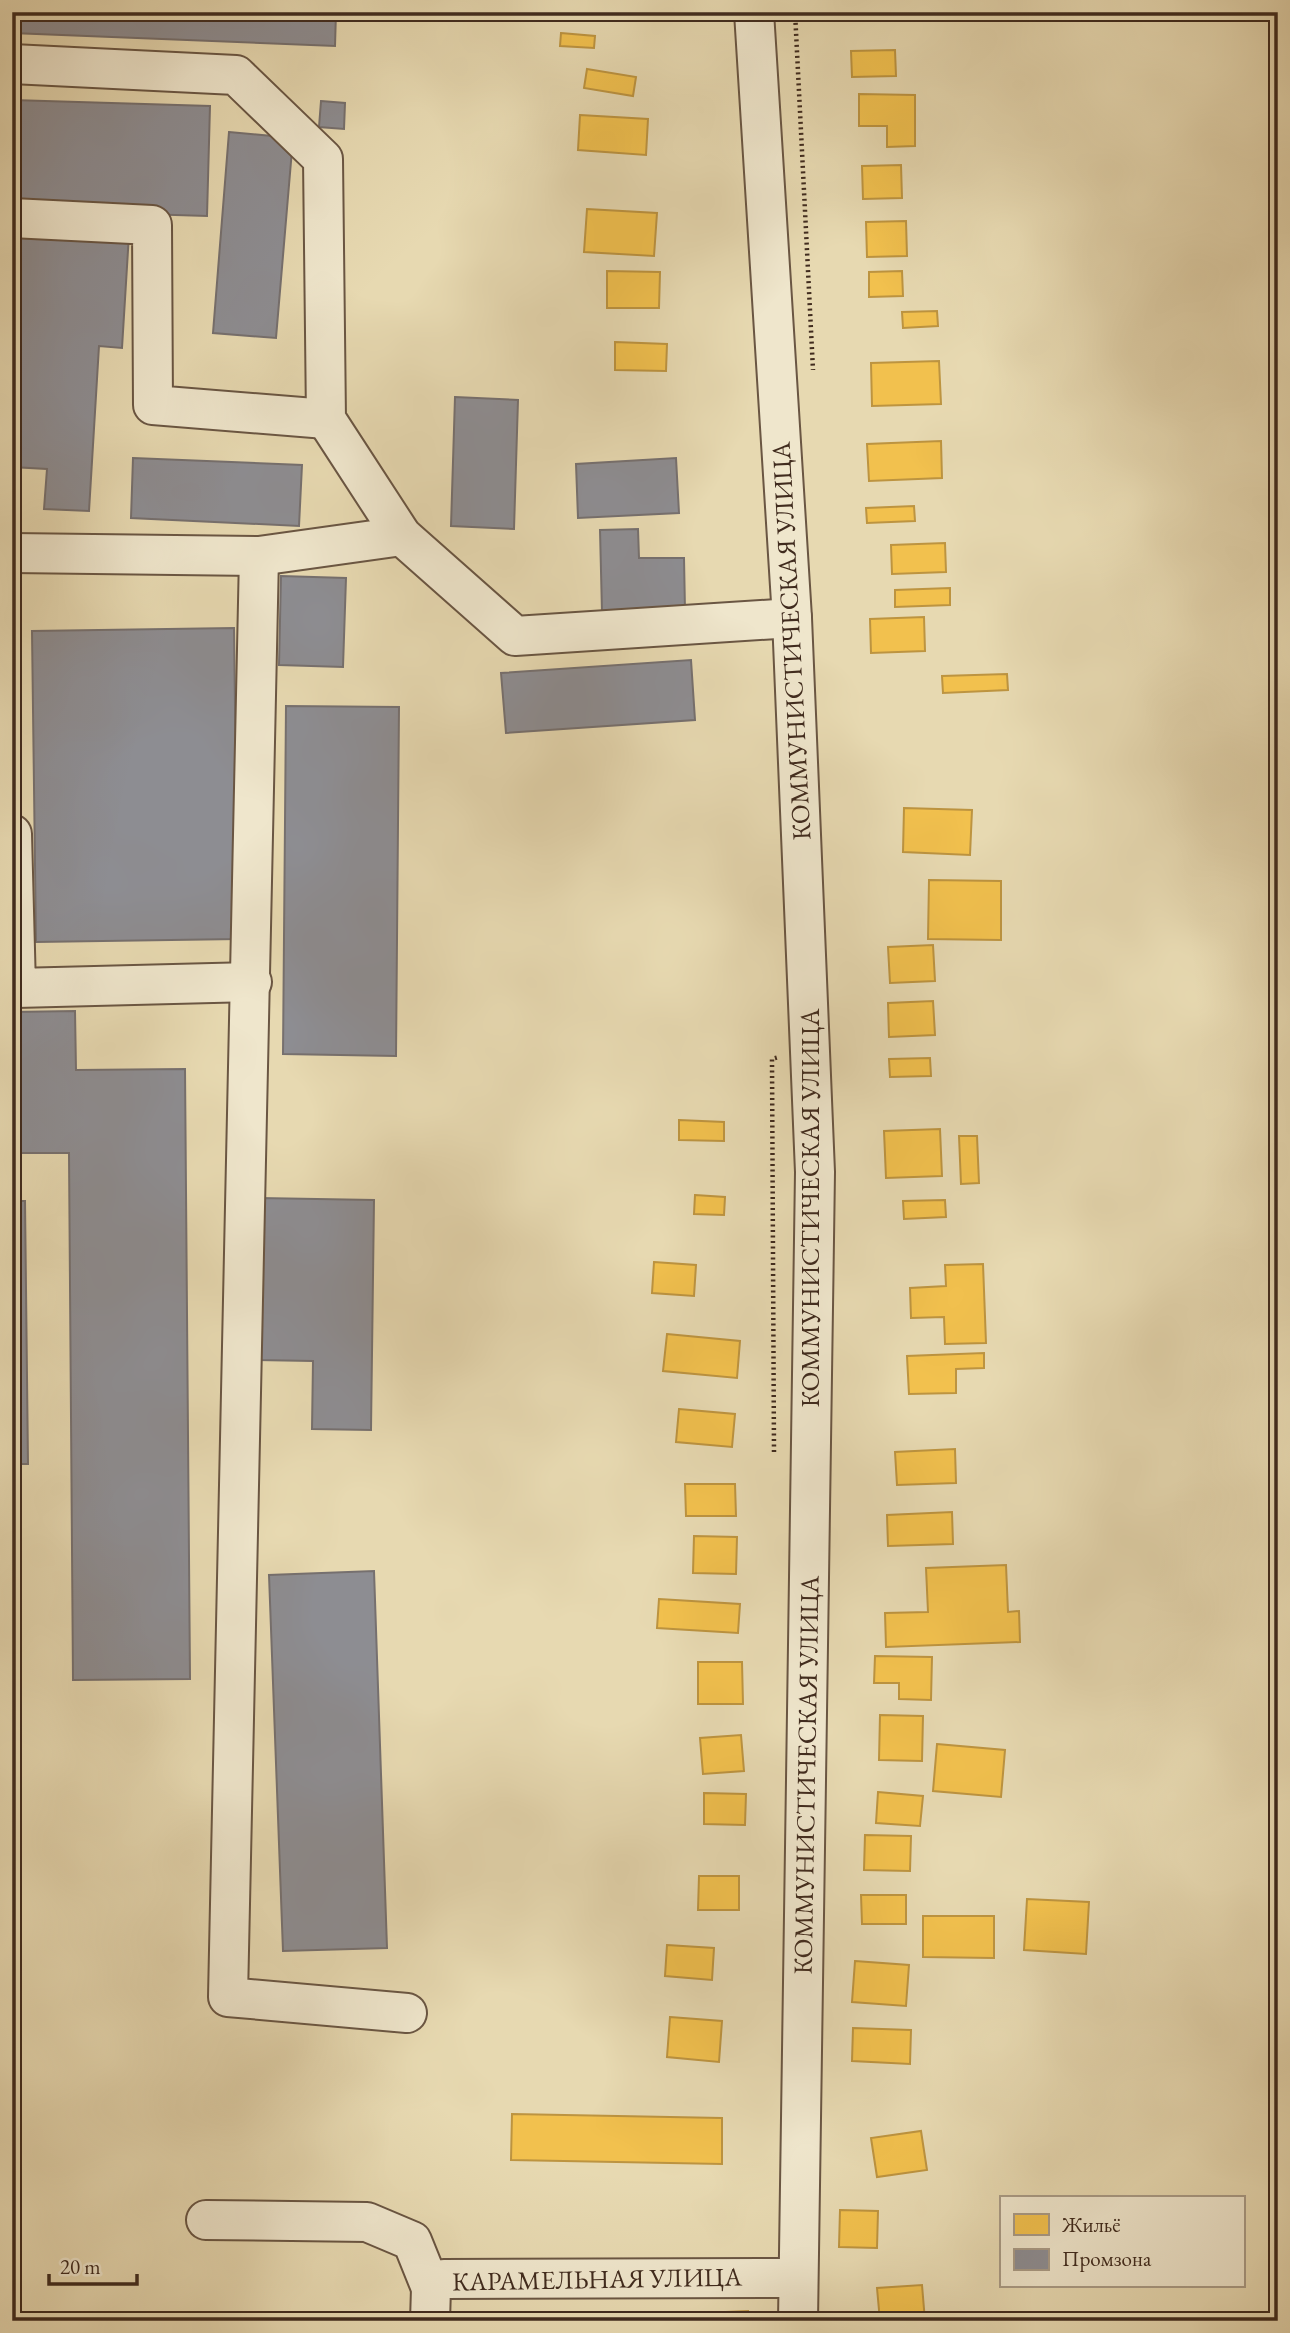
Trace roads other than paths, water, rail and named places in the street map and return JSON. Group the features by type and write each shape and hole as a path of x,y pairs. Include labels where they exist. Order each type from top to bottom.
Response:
{"street":[{"name":"КОММУНИСТИЧЕСКАЯ УЛИЦА","path":"754,12 792,618 815,1172 798,2321"},
{"path":"12,64 236,75 323,159 326,419 402,536 514,636 792,618"},
{"path":"12,218 152,225 153,405 326,419"},
{"path":"12,553 259,556 402,536"},
{"path":"259,556 252,982 228,1997 407,2013"},
{"path":"12,834 16,988 252,982"},
{"path":"206,2220 367,2222 412,2241 431,2304"},
{"name":"КАРАМЕЛЬНАЯ УЛИЦА","path":"431,2304 444,2279 755,2276 798,2278"}]}
